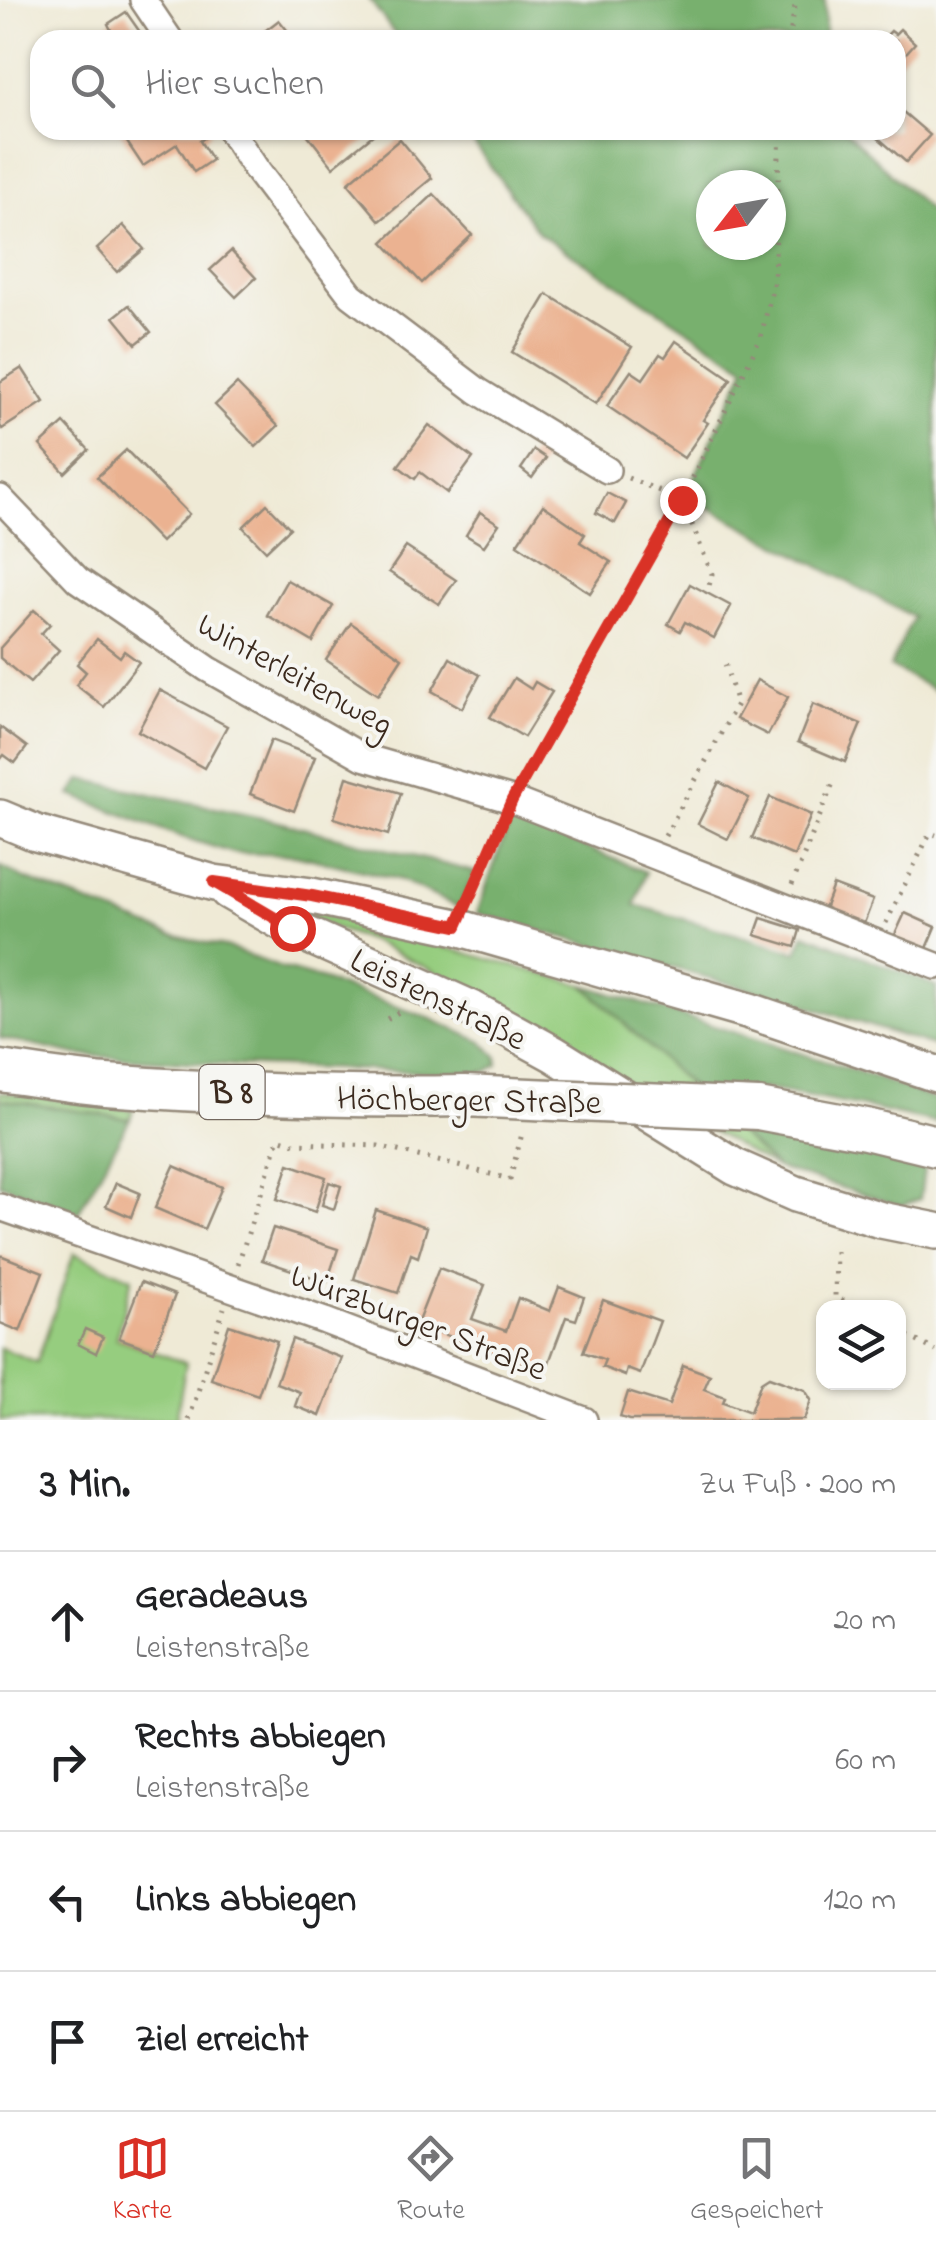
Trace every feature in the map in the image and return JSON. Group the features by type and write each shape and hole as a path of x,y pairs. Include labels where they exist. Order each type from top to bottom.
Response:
{"main road":[{"name":"Leistenstraße","path":"0,818 36,833 214,882 312,896 457,926 750,1011 936,1074"},
{"name":"Leistenstraße","path":"214,882 292,928 472,1009 554,1054 735,1167 796,1194 881,1220 936,1231"},
{"name":"Höchberger Straße","path":"0,1071 104,1084 252,1093 464,1096 758,1109 936,1146"}],"street":[{"path":"143,0 163,30"},
{"path":"237,140 351,295 478,391 606,470"},
{"name":"Winterleitenweg","path":"0,498 78,580 208,669 363,757 512,800 936,966"},
{"path":"0,1207 230,1288"},
{"name":"Würzburger Straße","path":"230,1288 584,1420"}],"path":[{"path":"791,30 796,0"},
{"path":"457,926 512,800 682,500 761,338 774,281 780,140"},
{"path":"606,470 682,500 712,574 708,594"},
{"path":"654,856 738,704 724,663"},
{"path":"783,906 833,783"},
{"path":"876,942 930,832 936,835"},
{"path":"189,1420 279,1138 378,1146 510,1179 516,1159"},
{"path":"836,1251 834,1296 841,1300"},
{"path":"906,1334 936,1351"}],"green space":[{"path":"370,0 825,0 825,30 392,30"},
{"path":"471,140 855,140 936,217 936,691 890,667 913,617 686,495 746,367 539,233"},
{"path":"82,779 275,821 475,872 459,908 401,880 295,855 233,853 182,837 71,795"},
{"path":"511,817 646,872 635,905 797,952 805,933 936,986 936,1047 795,1002 477,913"},
{"path":"0,866 171,935 229,948 431,1019 481,1041 497,1056 498,1064 475,1074 232,1065 77,1055 0,1038"},
{"path":"264,898 584,985 776,1168 475,991 371,941 264,903"},
{"path":"584,985 936,1100 936,1123 760,1088 756,1131 785,1132 925,1163 920,1199 901,1206 776,1168"},
{"path":"0,1092 133,1110 130,1119 0,1099"},
{"path":"0,1099 130,1119 78,1213 0,1184"},
{"path":"74,1253 132,1278 116,1338 186,1363 176,1420 0,1420 0,1348 37,1362"}],"building":[{"path":"126,12 139,30 111,30 108,24"},
{"path":"279,20 287,30 266,30"},
{"path":"906,35 915,43 906,53"},
{"path":"906,115 930,135 906,162 881,140 906,140"},
{"path":"126,140 201,140 212,160 194,172 177,144 143,166"},
{"path":"312,140 367,140 333,167"},
{"path":"399,140 432,178 380,221 348,183"},
{"path":"434,194 472,235 422,283 383,242"},
{"path":"123,225 144,249 117,272 97,249"},
{"path":"231,251 256,278 236,297 210,270"},
{"path":"547,294 632,347 596,404 512,352"},
{"path":"129,305 151,332 136,344 114,317"},
{"path":"676,341 731,379 703,420 708,423 684,458 607,406 631,371 643,379 660,354 665,357"},
{"path":"22,368 44,402 2,429 0,382"},
{"path":"237,384 278,426 256,447 215,405"},
{"path":"64,423 89,450 65,473 40,445"},
{"path":"429,425 473,458 447,493 420,472 415,479 398,466"},
{"path":"126,450 189,514 161,542 97,477"},
{"path":"534,450 546,458 532,478 521,469"},
{"path":"607,493 626,503 615,523 596,513"},
{"path":"267,504 290,528 266,551 243,527"},
{"path":"543,505 585,534 580,542 611,562 590,593 517,544"},
{"path":"480,512 499,524 484,546 466,535"},
{"path":"406,547 456,580 439,604 389,572"},
{"path":"287,580 333,606 313,642 267,615"},
{"path":"690,584 731,606 714,638 685,622 680,631 668,624"},
{"path":"34,610 50,624 41,634 59,650 30,683 0,658 0,648"},
{"path":"351,623 402,658 378,695 326,660"},
{"path":"97,639 120,657 124,651 139,662 104,707 76,685 86,672 77,664"},
{"path":"450,658 480,675 462,708 432,691"},
{"path":"514,678 531,689 535,682 552,692 524,737 490,717"},
{"path":"757,680 788,697 768,735 736,719"},
{"path":"160,690 227,726 204,768 138,731"},
{"path":"813,704 861,724 845,762 798,742"},
{"path":"0,727 27,747 15,763 4,755 0,760"},
{"path":"271,740 315,757 294,811 250,794"},
{"path":"347,777 401,793 388,835 334,818"},
{"path":"719,782 749,798 728,839 698,824"},
{"path":"770,797 811,815 794,856 752,838"},
{"path":"833,885 873,900 863,926 823,912"},
{"path":"905,913 936,927 925,953 893,939"},
{"path":"761,918 800,930 795,947 755,935"},
{"path":"289,1164 326,1177 315,1212 277,1199"},
{"path":"174,1166 222,1187 204,1229 155,1208"},
{"path":"329,1182 341,1186 334,1209 322,1205"},
{"path":"116,1183 140,1193 131,1217 106,1206"},
{"path":"376,1210 427,1227 418,1257 411,1254 398,1293 354,1279"},
{"path":"273,1228 338,1249 327,1282 262,1260"},
{"path":"0,1255 43,1272 20,1331 0,1323"},
{"path":"439,1268 485,1285 472,1319 506,1331 518,1298 550,1311 559,1287 584,1297 576,1320 566,1317 545,1373 417,1324"},
{"path":"141,1282 175,1295 154,1351 119,1338"},
{"path":"603,1300 660,1321 640,1374 627,1369 625,1376 602,1367 605,1360 583,1352"},
{"path":"229,1325 277,1341 258,1395 211,1379"},
{"path":"85,1329 103,1337 96,1353 78,1344"},
{"path":"292,1339 342,1358 320,1416 295,1406 300,1392 276,1383"},
{"path":"683,1365 710,1375 704,1389 725,1397 723,1402 750,1412 761,1382 769,1377 805,1390 811,1400 804,1420 620,1417 628,1392 669,1405"}],"route":[{"path":"292,928 214,882 312,896 457,926 512,800 682,500"}]}
